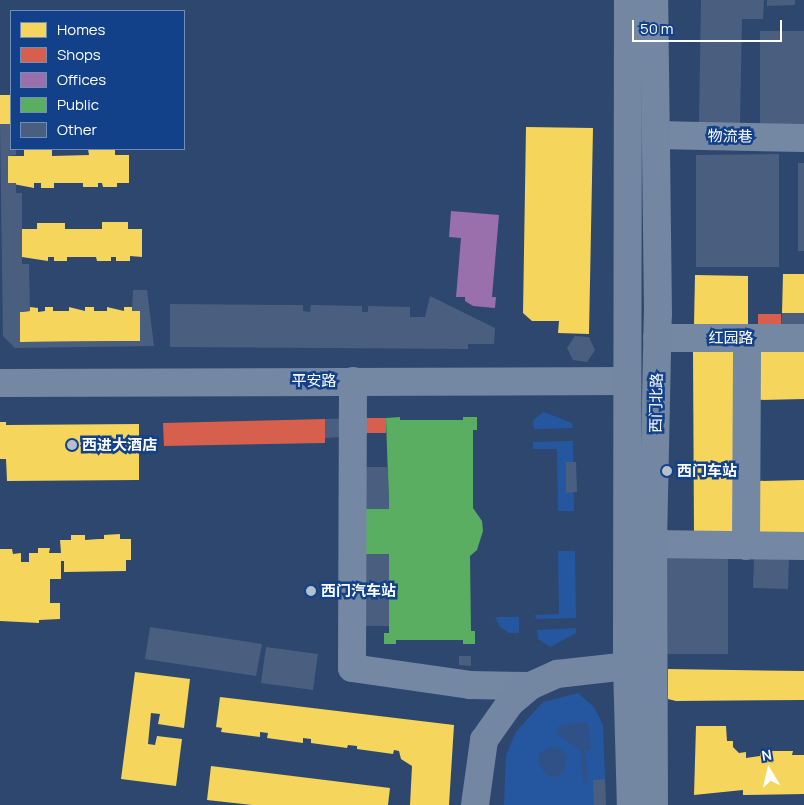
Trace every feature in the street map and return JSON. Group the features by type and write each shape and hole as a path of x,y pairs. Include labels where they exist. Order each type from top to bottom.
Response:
{"main road":[{"name":"西门北路","path":"628,0 627,666 631,805"},
{"name":"西门北路","path":"654,0 657,338 653,544 654,805"},
{"path":"476,805 484,740 510,703 530,686 557,674 627,666"}],"street":[{"name":"物流巷","path":"656,135 804,138"},
{"name":"红园路","path":"657,338 804,338"},
{"path":"746,338 746,546"},
{"path":"353,381 352,668 470,685 530,686"},
{"name":"平安路","path":"0,383 627,381"},
{"path":"653,544 804,546"}],"shaded area":[{"path":"544,412 572,423 573,428 534,429 533,420"},
{"path":"573,441 574,511 558,511 557,449 533,449 533,442"},
{"path":"558,551 575,551 576,618 536,619 535,615 559,614"},
{"path":"495,617 519,617 519,633 509,633 500,627"},
{"path":"576,628 576,633 550,647 538,639 537,630"},
{"path":"578,693 594,707 603,725 606,805 504,805 506,755 516,732 543,702"},
{"path":"588,722 591,750 585,750 588,783 586,783 583,781 581,751 556,734 559,725"},
{"path":"552,746 562,749 567,757 564,772 555,777 546,775 538,763 539,754"}],"building: Homes":[{"path":"0,95 10,95 10,124 0,124"},
{"path":"526,127 593,128 589,334 558,333 559,321 532,321 523,313"},
{"path":"24,150 52,150 52,156 89,155 88,150 115,150 115,155 129,155 129,183 117,183 117,187 103,187 102,183 98,183 98,187 83,187 83,183 54,183 54,188 41,188 41,183 34,183 34,188 8,183 8,156 24,156"},
{"path":"102,222 128,222 128,229 142,229 142,257 130,256 130,261 116,261 116,257 111,257 111,261 97,261 96,257 67,257 67,261 54,261 54,257 48,257 48,261 22,257 22,229 37,229 37,223 65,223 65,229 102,229"},
{"path":"783,274 804,274 804,313 782,313"},
{"path":"695,275 748,276 748,326 694,325"},
{"path":"30,307 38,308 38,312 45,311 45,307 53,307 53,311 69,311 69,307 85,311 85,307 94,307 94,311 107,311 107,307 124,311 124,307 132,307 132,311 140,311 140,341 20,342 20,312 30,311"},
{"path":"804,349 804,399 757,400 757,350"},
{"path":"693,350 734,350 735,533 694,533"},
{"name":"西进大酒店","path":"0,422 6,422 6,425 139,424 139,480 7,481 6,459 0,459"},
{"path":"804,480 804,532 758,533 757,481"},
{"path":"120,534 120,539 131,539 131,560 126,560 126,571 64,572 64,561 61,561 61,579 50,579 50,603 60,603 60,619 39,620 39,623 0,621 0,549 12,549 13,554 21,553 21,562 29,562 29,553 38,553 38,548 50,548 49,553 61,553 60,540 71,540 71,535 85,535 85,540 104,539 104,535"},
{"path":"668,669 804,671 804,700 676,701 668,699"},
{"path":"135,672 190,679 184,728 158,724 160,714 151,713 148,744 155,745 157,736 182,739 176,786 121,779"},
{"path":"220,697 454,725 449,805 410,805 412,766 401,759 399,751 394,750 393,754 357,749 357,746 348,745 347,748 311,743 311,739 303,738 303,743 267,738 268,733 260,732 260,737 221,732 222,728 216,727"},
{"path":"696,726 726,726 727,741 733,741 733,747 739,753 746,752 746,758 760,756 760,751 793,751 792,755 804,755 804,794 743,795 743,790 694,795"},
{"path":"211,766 390,788 388,805 252,805 207,800"}],"building: Shops":[{"path":"758,314 781,314 781,325 758,324"},
{"path":"360,418 386,418 386,433 361,433"},
{"path":"325,419 325,443 164,446 163,423"}],"building: Offices":[{"path":"451,211 499,215 492,297 496,297 495,308 473,306 465,301 465,297 456,297 461,238 449,237"}],"building: Public":[{"path":"400,417 400,420 463,420 463,417 477,417 477,430 473,430 473,508 482,521 483,531 477,550 470,556 471,631 475,631 475,644 463,644 463,640 396,640 396,644 384,644 384,633 389,633 389,554 363,554 363,509 389,509 386,418"}],"building: Other":[{"path":"701,0 764,0 763,19 742,19 740,123 699,123"},
{"path":"767,0 795,0 795,5 767,6"},
{"path":"760,31 804,31 804,124 760,124"},
{"path":"0,124 10,124 10,150 16,150 16,155 8,156 8,183 16,183 16,193 22,193 22,264 29,264 30,311 20,312 20,342 140,341 140,311 132,311 133,290 147,290 154,346 15,348 3,336"},
{"path":"779,154 779,267 696,267 696,155"},
{"path":"798,163 804,163 804,251 798,251"},
{"path":"430,296 495,328 494,344 468,344 468,349 170,347 170,304 303,305 303,311 310,312 311,305 362,306 362,312 368,312 368,306 410,307 410,317 425,317"},
{"path":"782,313 804,313 804,325 781,325"},
{"path":"575,336 589,337 595,350 587,362 573,360 567,348"},
{"path":"360,418 360,436 325,438 325,419"},
{"path":"566,462 576,462 577,492 566,493"},
{"path":"363,467 388,467 389,509 363,509"},
{"path":"363,554 389,554 389,626 364,626"},
{"path":"665,556 728,556 728,654 665,654"},
{"path":"754,558 789,559 788,589 753,588"},
{"path":"150,627 262,644 256,676 145,659"},
{"path":"266,647 318,654 313,690 261,683"},
{"path":"459,656 471,656 471,666 459,665"},
{"path":"605,779 606,805 594,805 593,780"}],"place":[{"name":"西进大酒店","path":"72,445"},
{"name":"西门车站","path":"667,471"},
{"name":"西门汽车站","path":"311,591"}]}
